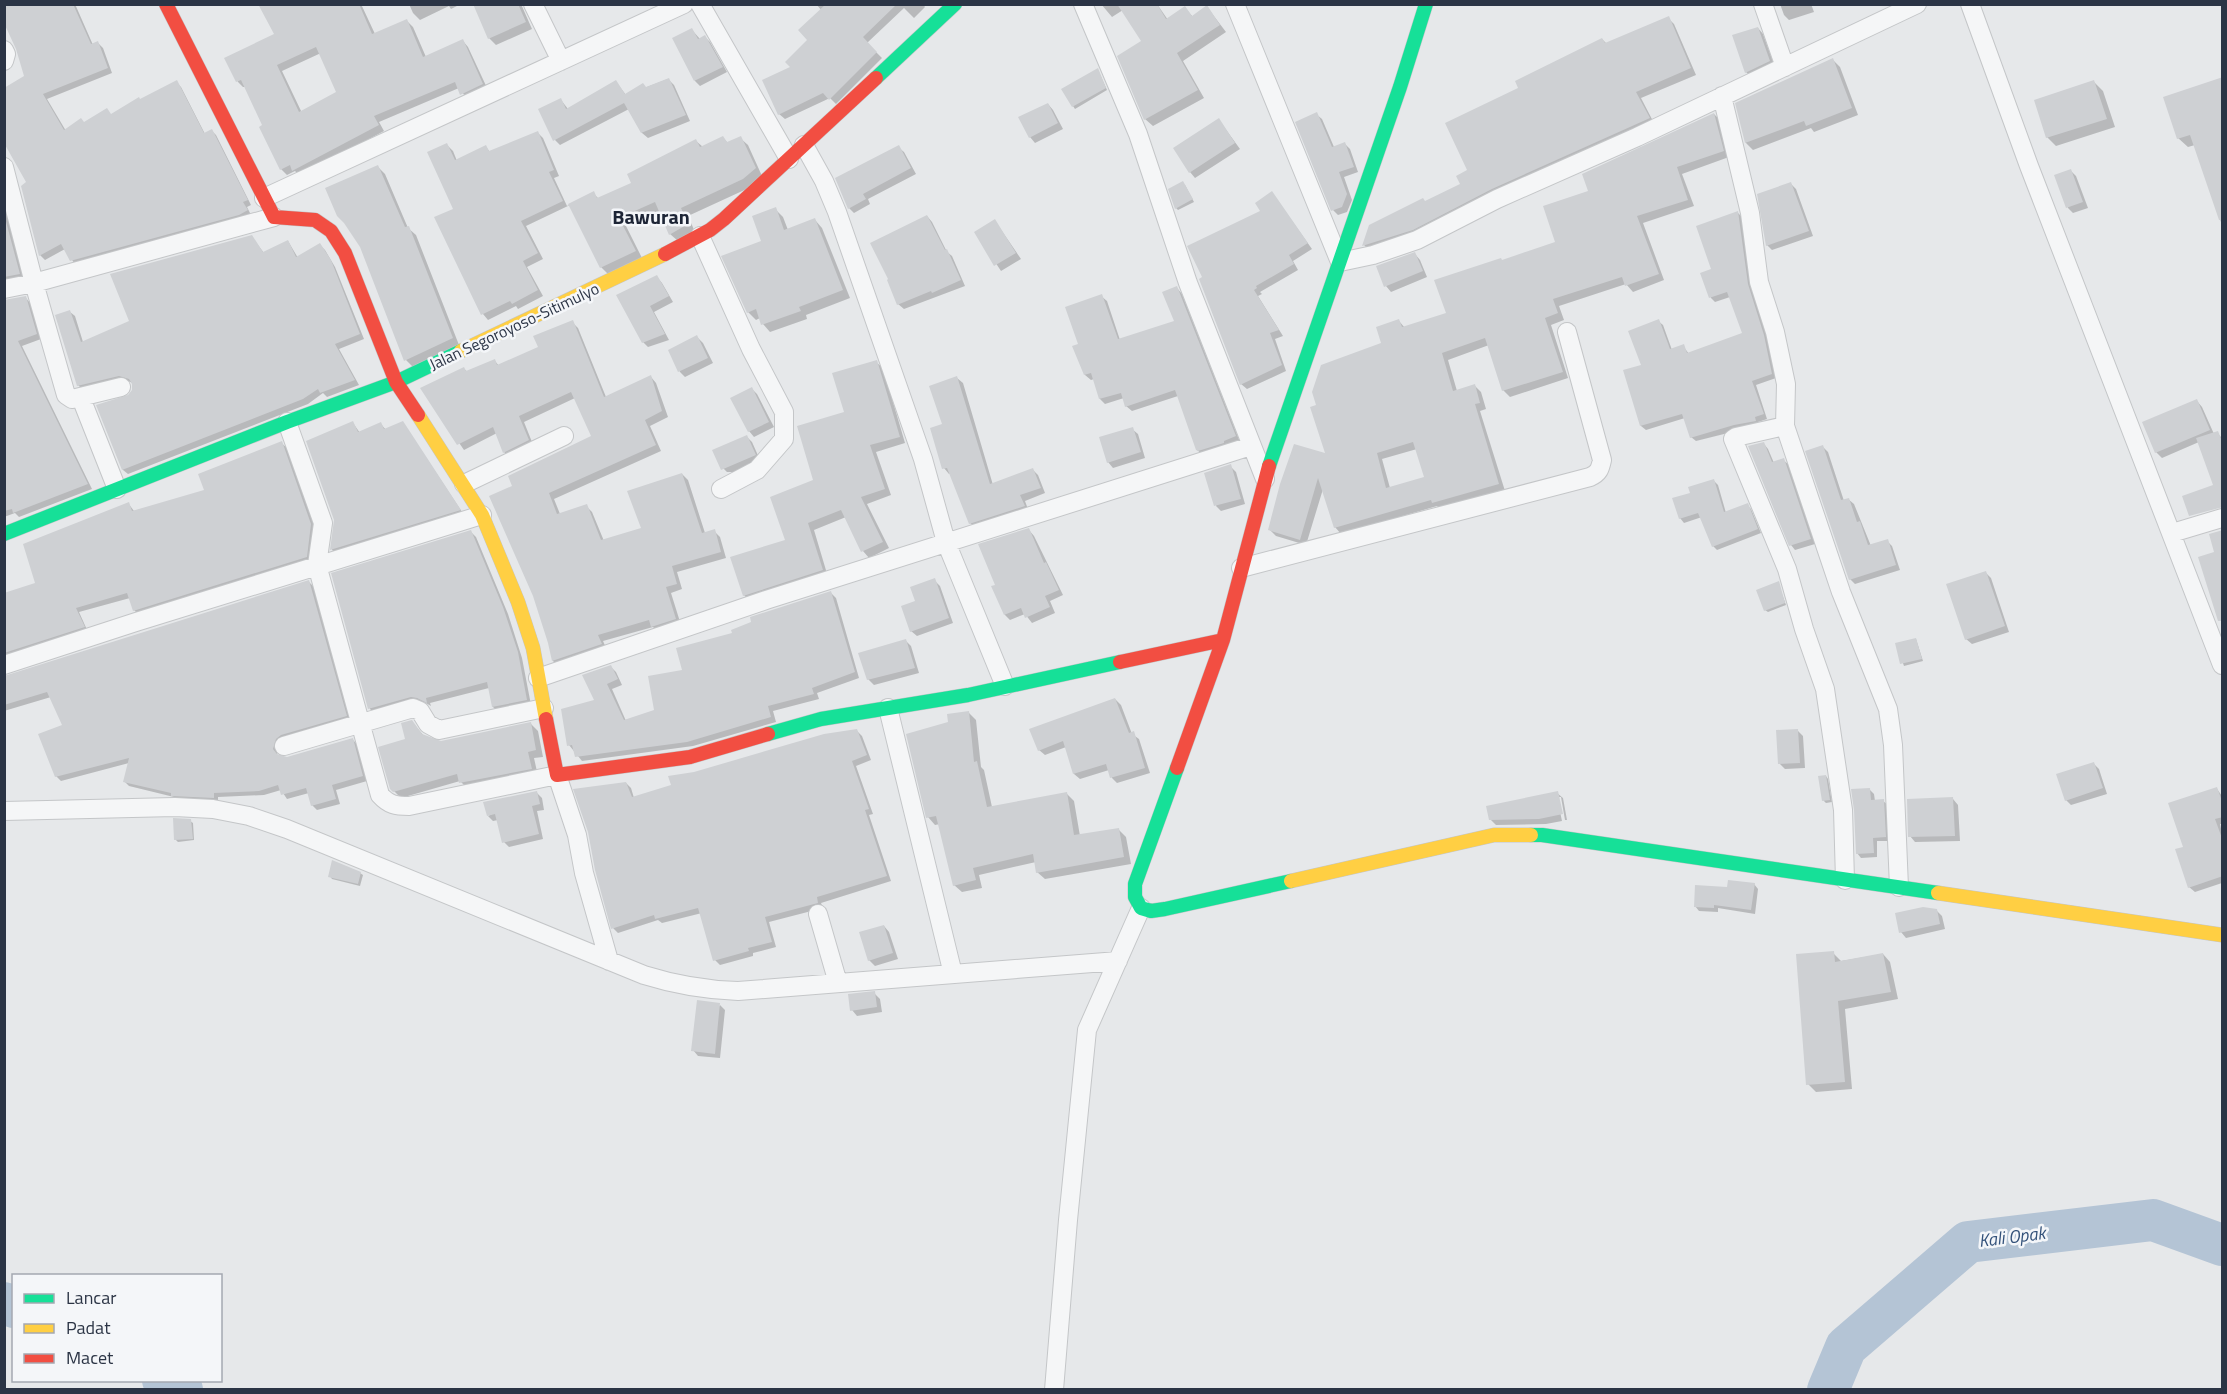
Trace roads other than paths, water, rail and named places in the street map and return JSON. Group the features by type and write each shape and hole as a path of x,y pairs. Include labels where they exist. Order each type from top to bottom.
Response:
{"street":[{"path":"166,4 274,217"},
{"path":"533,4 561,62"},
{"path":"264,198 684,4"},
{"path":"700,4 789,159"},
{"name":"Jalan Segoroyoso-Sitimulyo","path":"4,534 287,422 396,382 700,236 724,219 955,4"},
{"path":"1083,4 1138,134 1188,283 1265,479"},
{"path":"1235,4 1340,262"},
{"path":"1141,908 1135,897 1135,884 1223,640 1265,479 1426,4"},
{"path":"1763,4 1785,67"},
{"path":"1340,262 1373,255 1417,240 1497,199 1637,137 1917,4"},
{"path":"1970,4 2029,166 2223,665"},
{"path":"4,50 6,54 4,61"},
{"path":"1722,96 1748,203 1759,282 1775,332 1786,384 1785,426 1841,592 1888,709 1893,745 1899,887"},
{"path":"804,145 824,181 872,306 923,459 946,542 1005,686"},
{"path":"4,167 66,395 72,399 81,398 121,387"},
{"path":"4,289 34,283 274,217 315,220 331,231 345,253 396,382 482,515 518,602 533,648 556,775 577,835 584,873 609,961"},
{"path":"700,236 751,349 784,411 784,439 757,470 721,489"},
{"path":"1241,568 1596,474 1600,470 1602,459 1567,332"},
{"path":"81,398 117,489"},
{"path":"287,422 323,523 317,565 380,795 385,801 395,806 409,806 556,775 690,757 821,719 968,695 1223,640"},
{"path":"1785,426 1733,439 1787,569 1804,629 1825,688 1843,810 1845,880"},
{"path":"464,484 564,436"},
{"path":"538,678 766,600 1251,446"},
{"path":"4,665 482,515"},
{"path":"2172,533 2223,518"},
{"path":"284,746 361,722 417,708 428,724 439,730 544,708"},
{"path":"888,708 952,974"},
{"path":"4,811 175,807 213,809 249,816 287,829 644,975 675,985 704,990 738,991 1118,961"},
{"path":"1141,908 1165,909 1494,835 1542,835 2223,935"},
{"path":"1054,1389 1087,1030 1141,908"},
{"path":"818,914 838,983"}],"waterway":[{"name":"Kali Opak","path":"1828,1390 1846,1347 1968,1242 2153,1220 2222,1245"},
{"name":"Kali Opak","path":"4,1303 12,1306"},
{"name":"Kali Opak","path":"167,1382 182,1390"}],"district":[{"name":"Bawuran","path":"651,217"}]}
